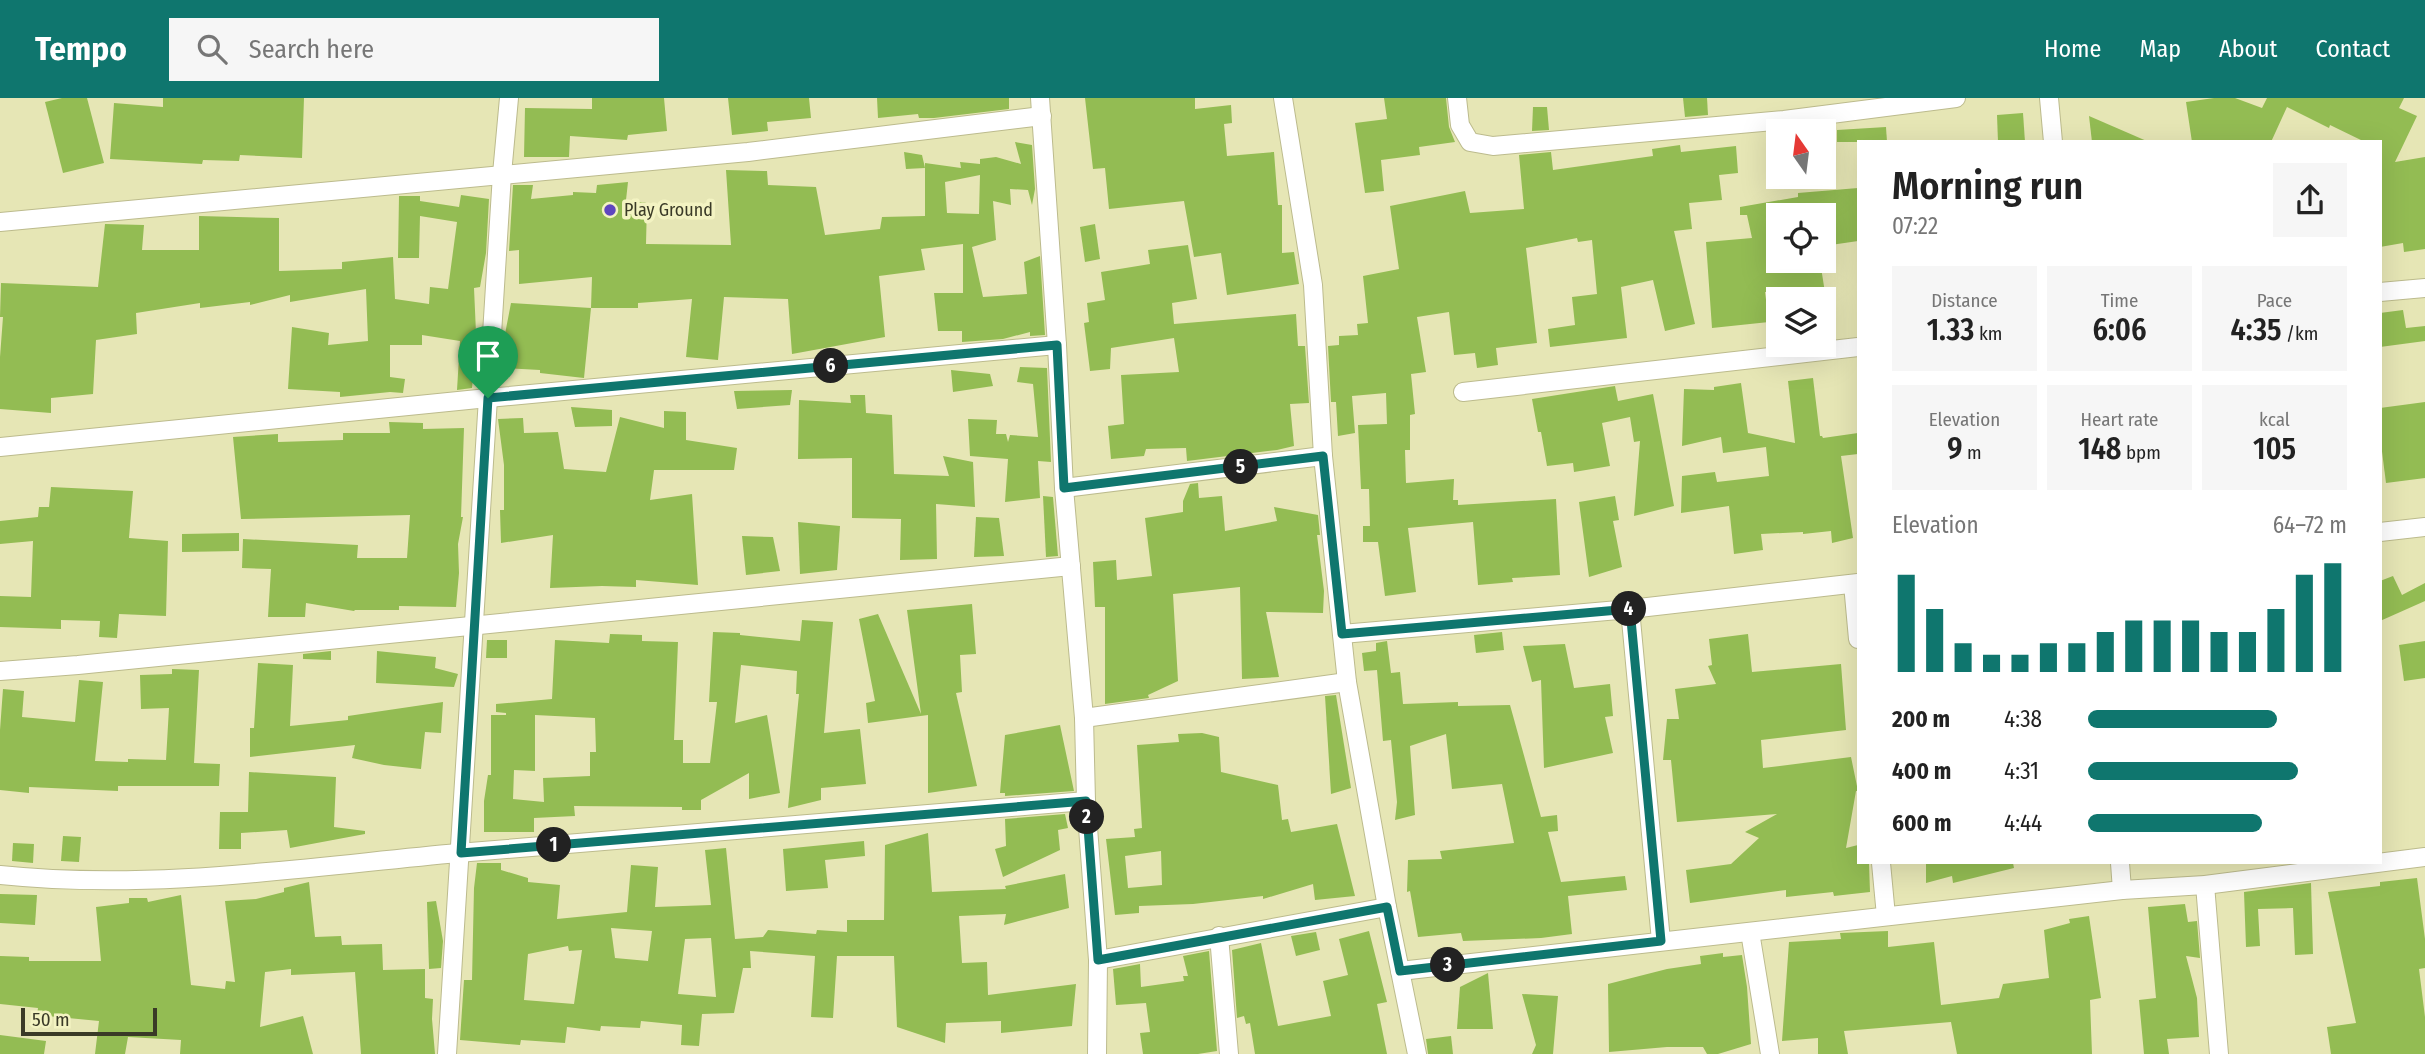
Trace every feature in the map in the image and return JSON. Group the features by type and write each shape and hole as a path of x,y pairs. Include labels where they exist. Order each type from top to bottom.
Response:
{"street":[{"path":"447,1054 509,98"},
{"path":"1040,98 1064,488 1084,718 1086,801 1098,960 1097,1054"},
{"path":"1283,98 1313,285 1323,456 1347,682 1387,907 1417,1054"},
{"path":"1457,98 1460,125 1471,142 1493,146 1784,120 1956,98"},
{"path":"2049,98 2053,140"},
{"path":"0,222 748,152 1042,116"},
{"path":"2382,292 2425,288"},
{"path":"0,447 1057,345"},
{"path":"1463,392 1857,347"},
{"path":"1064,488 1323,456"},
{"path":"2382,532 2425,527"},
{"path":"0,671 1071,566"},
{"path":"1342,634 1630,609 1856,584 1857,612"},
{"path":"1630,609 1661,941"},
{"path":"1084,718 1347,682"},
{"path":"0,875 172,880 1086,801"},
{"path":"2382,862 2425,857"},
{"path":"1881,864 1886,916"},
{"path":"2120,864 2122,890"},
{"path":"1400,971 2122,890 2205,885 2370,864"},
{"path":"2205,885 2219,1054"},
{"path":"1098,960 1387,907"},
{"path":"1750,932 1770,1054"},
{"path":"1219,936 1229,1054"}],"building":[{"path":"62,98 87,98 104,163 63,173 45,102"},
{"path":"163,98 304,98 302,158 240,155 239,161 203,160 202,164 110,159 114,103 163,107"},
{"path":"592,98 664,98 667,131 628,135 627,140 570,136 569,157 524,157 525,108 592,109"},
{"path":"728,98 809,98 811,118 767,122 768,131 732,135"},
{"path":"877,98 1009,98 1009,109 934,118 919,118 918,114 878,118"},
{"path":"1085,98 1195,98 1195,109 1231,105 1232,123 1224,124 1227,156 1274,152 1278,205 1282,205 1282,253 1294,252 1299,284 1227,295 1221,253 1194,257 1184,201 1109,209 1105,168 1093,169"},
{"path":"1384,98 1446,98 1449,127 1455,142 1419,147 1420,155 1381,160 1384,191 1365,193 1355,123 1387,119"},
{"path":"1683,98 1707,98 1708,115 1685,117"},
{"path":"2235,98 2262,108 2267,98 2404,98 2399,108 2417,116 2395,162 2425,157 2425,249 2404,252 2403,243 2382,247 2382,140 2361,140 2287,107 2272,140 2192,140 2186,102"},
{"path":"1533,107 1547,107 1549,130 1532,131"},
{"path":"2023,113 2025,140 1998,140 1997,115"},
{"path":"2089,116 2144,140 2092,140"},
{"path":"1886,127 1887,140 1837,142 1837,130"},
{"path":"1015,142 1032,145 1035,189 1032,205 1028,190 1010,189 1011,205 993,201 996,240 972,247 983,297 1027,294 1024,262 1040,256 1045,335 1030,336 1030,332 1003,339 962,342 962,331 938,331 934,293 963,293 963,244 921,249 925,270 879,276 885,337 792,354 788,299 724,297 718,360 686,357 692,299 638,303 638,308 591,308 592,277 519,284 519,250 509,251 513,185 533,185 531,199 573,195 573,192 596,193 597,185 628,182 626,200 647,203 646,244 731,245 726,170 767,171 768,185 816,187 825,235 880,229 882,217 925,216 925,163 961,168 960,162 980,164 980,159 996,157 1021,164","holes":["980,175 979,214 947,213 945,182"]},
{"path":"1680,145 1681,152 1736,146 1738,173 1719,175 1722,200 1689,203 1692,229 1674,231 1695,324 1665,331 1653,280 1621,287 1627,338 1550,347 1548,329 1575,325 1572,297 1597,294 1592,240 1578,242 1577,238 1526,248 1537,343 1496,348 1498,365 1477,368 1475,353 1454,355 1449,312 1417,317 1426,372 1411,374 1415,414 1410,415 1410,450 1405,450 1406,483 1454,479 1453,500 1458,500 1458,505 1556,499 1560,575 1512,578 1513,582 1478,585 1473,522 1408,528 1416,592 1385,596 1378,542 1363,542 1363,526 1370,526 1369,489 1361,489 1358,425 1387,424 1386,393 1352,396 1355,433 1338,436 1336,402 1331,402 1328,346 1339,345 1339,336 1358,335 1357,324 1368,323 1363,276 1399,269 1390,206 1465,191 1470,213 1524,209 1519,155 1551,152 1553,170 1653,156 1652,149"},
{"path":"904,152 922,155 925,168 906,169"},
{"path":"1857,188 1857,241 1836,244 1836,203 1766,203 1766,273 1822,273 1824,287 1766,287 1766,322 1712,328 1706,242 1752,238 1747,215 1740,215 1740,207 1798,197 1798,193"},
{"path":"461,195 489,199 486,253 480,287 474,288 478,378 473,378 472,388 457,390 460,341 422,335 422,345 390,345 390,377 405,379 403,393 340,397 340,392 288,389 292,327 329,333 328,345 368,341 366,289 290,302 290,295 250,305 250,302 200,308 200,303 136,313 137,334 96,340 93,394 51,398 51,413 0,409 3,317 0,317 1,283 98,287 105,224 144,225 142,250 199,250 199,216 279,218 279,271 342,269 342,262 393,257 395,299 429,304 430,287 448,289 457,222 420,216 419,258 398,258 399,196 420,196 420,201 459,207"},
{"path":"1095,224 1100,259 1085,262 1080,227"},
{"path":"1188,245 1197,299 1172,303 1174,324 1296,314 1298,346 1305,346 1309,403 1290,404 1294,446 1187,461 1186,448 1146,449 1144,456 1111,459 1108,426 1124,424 1121,375 1179,372 1174,338 1111,348 1110,369 1090,371 1084,323 1089,322 1087,303 1105,300 1101,272 1150,264 1148,250"},
{"path":"511,303 591,308 584,378 540,373 540,370 501,368 503,334"},
{"path":"2403,310 2406,328 2425,326 2425,341 2382,347 2382,313"},
{"path":"1020,367 1047,368 1051,462 1038,461 1040,498 1005,502 1008,459 970,456 968,419 997,420 996,434 1006,434 1008,442 1010,435 1038,437 1033,384 1017,382"},
{"path":"951,370 990,374 993,386 953,392"},
{"path":"1813,378 1820,436 1823,438 1857,433 1857,454 1841,456 1853,538 1832,543 1831,531 1761,534 1763,550 1734,554 1729,506 1681,513 1682,476 1715,472 1717,482 1769,476 1766,447 1723,453 1721,437 1682,446 1684,389 1714,390 1714,387 1741,383 1748,433 1795,443 1788,381"},
{"path":"1615,386 1618,401 1653,394 1674,506 1634,516 1640,441 1634,442 1630,417 1602,423 1610,466 1574,472 1573,463 1547,466 1532,399"},
{"path":"792,390 790,405 737,409 734,391"},
{"path":"850,395 865,395 866,413 892,415 894,474 949,476 943,456 973,462 975,507 936,504 937,559 900,560 901,519 852,518 852,458 798,459 799,400 851,403"},
{"path":"2425,402 2425,478 2386,483 2382,452 2382,408"},
{"path":"571,407 612,410 612,426 575,427"},
{"path":"664,411 686,412 686,440 737,448 734,470 654,470 650,500 692,494 698,585 636,580 636,587 550,588 553,535 501,543 500,510 504,510 504,465 498,419 523,418 524,433 558,432 564,469 606,472 620,417 664,428"},
{"path":"389,422 423,423 423,429 464,428 463,517 458,544 456,607 399,606 399,610 354,611 306,603 305,617 268,617 271,569 242,568 243,539 358,545 357,558 407,558 410,515 241,519 233,437 278,434 278,442 343,440 343,433 390,433"},
{"path":"1198,483 1199,498 1222,496 1225,531 1277,521 1274,507 1318,515 1320,535 1317,535 1324,591 1323,613 1266,612 1279,677 1242,679 1240,587 1173,594 1178,681 1148,695 1149,698 1105,704 1105,607 1095,607 1093,562 1116,560 1117,580 1152,576 1145,518 1183,512 1183,501 1190,484"},
{"path":"51,487 133,491 129,538 168,541 166,616 119,614 117,638 99,637 100,621 61,620 61,629 0,627 0,596 31,597 33,541 0,544 0,521 38,517 39,507 49,507"},
{"path":"1043,496 1053,497 1058,556 1046,557"},
{"path":"1615,496 1619,520 1613,521 1622,567 1589,577 1579,502"},
{"path":"976,517 999,518 1004,556 974,557"},
{"path":"798,522 840,526 837,570 800,574"},
{"path":"239,533 239,551 182,552 182,534"},
{"path":"742,536 773,537 780,571 746,575"},
{"path":"2393,576 2402,595 2425,583 2425,601 2382,620 2382,580"},
{"path":"972,604 976,654 960,655 962,692 956,693 977,786 928,793 928,715 868,723 866,703 875,701 859,619 878,614 921,714 907,610"},
{"path":"802,620 833,622 824,733 860,729 866,784 821,788 821,800 788,808 799,694 796,694 797,671 741,665 735,723 767,715 780,793 749,799 749,773 701,800 701,810 682,810 682,807 574,806 575,816 534,818 534,832 484,832 484,801 488,775 491,775 491,715 506,715 496,712 496,704 552,699 555,640 609,643 610,634 642,635 642,641 678,642 674,740 683,740 683,763 710,763 717,702 709,702 713,632 800,641","holes":["535,715 595,718 596,752 590,752 590,776 543,778 544,802 513,799 514,770 535,771"]},
{"path":"1502,632 1504,650 1476,653 1474,635"},
{"path":"1748,634 1752,672 1841,664 1846,730 1761,740 1763,768 1851,757 1857,791 1846,848 1857,845 1857,864 1869,864 1870,892 1834,896 1833,892 1786,897 1786,890 1690,903 1686,870 1731,864 1759,838 1745,832 1777,814 1677,822 1671,760 1663,760 1667,719 1679,719 1675,689 1716,684 1708,666 1712,665 1709,639"},
{"path":"487,640 507,640 507,658 486,658"},
{"path":"1387,641 1391,673 1400,672 1403,704 1458,702 1458,706 1510,705 1541,817 1557,815 1558,831 1548,832 1561,882 1625,876 1627,890 1568,896 1572,934 1463,941 1461,933 1418,937 1410,891 1407,892 1408,860 1442,859 1440,851 1514,843 1502,784 1452,789 1446,734 1410,746 1415,815 1395,820 1397,802 1391,740 1383,741 1377,670 1364,671 1362,653 1376,651 1376,643"},
{"path":"2425,641 2425,678 2404,681 2399,645"},
{"path":"1565,644 1574,688 1610,684 1613,716 1605,717 1613,753 1544,768 1541,680 1532,682 1523,646"},
{"path":"331,651 331,660 303,659 303,654"},
{"path":"377,651 436,657 435,668 458,674 454,687 376,683"},
{"path":"258,663 293,665 290,726 348,720 348,716 443,702 441,733 425,732 421,769 352,758 355,745 250,757 250,728 254,728"},
{"path":"172,669 199,670 194,763 220,764 219,786 118,786 118,791 29,787 29,793 0,790 3,689 24,691 22,717 75,722 79,680 103,682 95,761 166,760 169,708 141,709 140,675 172,674"},
{"path":"1336,695 1351,788 1331,794 1325,696"},
{"path":"1060,725 1074,791 1005,796 1005,793 1000,793 1005,735"},
{"path":"1202,733 1219,737 1221,772 1278,785 1282,820 1288,819 1291,832 1337,824 1355,896 1315,900 1313,884 1263,899 1263,896 1193,904 1139,906 1139,913 1115,915 1106,839 1135,837 1134,829 1142,828 1137,745 1179,742 1178,734","holes":["1161,851 1162,885 1128,888 1125,856"]},
{"path":"249,772 336,777 334,827 365,831 365,834 290,848 287,830 241,833 241,849 219,849 220,812 248,812"},
{"path":"1065,814 1068,828 1058,830 1060,850 1003,877 995,849 1006,846 1005,819"},
{"path":"928,833 932,892 1006,889 1005,886 1065,874 1069,908 1004,925 1006,914 959,916 962,963 987,962 988,995 1076,984 1072,1026 1001,1033 1001,1021 946,1023 945,1043 897,1027 894,956 837,956 833,1018 811,1017 815,956 750,951 751,968 743,968 734,1013 702,1014 699,1046 681,1045 682,1025 641,1021 640,1028 601,1026 600,1031 567,1027 565,1043 521,1040 520,1045 460,1040 464,980 472,980 477,863 501,863 501,870 528,878 528,882 560,885 557,919 627,912 631,865 658,867 655,907 711,905 705,850 726,848 735,939 763,937 768,930 816,934 817,930 847,932 847,920 884,920 885,845","holes":["611,928 652,931 648,961 615,958","711,938 716,997 678,994 685,939","568,946 569,951 582,950 574,1004 524,1000 528,954"]},
{"path":"63,836 81,837 79,862 61,861"},
{"path":"864,841 865,856 825,860 828,888 786,891 783,849"},
{"path":"13,843 34,844 33,863 12,861"},
{"path":"1926,864 2013,864 2014,868 1953,883 1952,876 1926,883"},
{"path":"2417,878 2425,939 2425,968 2419,969 2425,1017 2425,1054 2331,1054 2327,1027 2356,1023 2328,892 2380,886 2380,882"},
{"path":"309,882 315,937 341,936 342,945 382,944 383,970 425,969 425,998 433,999 435,1054 361,1054 355,972 291,975 291,969 265,972 260,1027 303,1016 313,1054 180,1054 181,1040 128,1037 125,1054 95,1054 99,1021 37,1015 38,1008 0,1004 0,956 29,957 29,961 101,961 96,907 129,903 129,898 147,898 148,902 181,895 191,985 225,989 226,981 235,982 225,901 256,899"},
{"path":"2311,883 2313,954 2295,955 2293,908 2258,909 2260,946 2246,947 2244,892"},
{"path":"0,894 37,895 35,925 0,923"},
{"path":"436,901 443,941 441,968 429,969 427,902"},
{"path":"2185,904 2188,922 2197,921 2200,958 2186,956 2197,998 2199,1037 2167,1039 2169,1054 2144,1054 2139,1000 2156,998 2148,907"},
{"path":"2089,916 2101,998 2090,1000 2092,1054 1957,1054 1951,1022 1844,1031 1848,1054 1818,1054 1818,1038 1782,1041 1789,942 1841,939 1840,933 1888,931 1888,947 1934,942 1941,1005 1999,998 2003,984 2049,978 2044,930 2070,923 2069,919"},
{"path":"1369,931 1387,1002 1377,1004 1387,1054 1255,1054 1250,1023 1246,1024 1244,1016 1237,1018 1232,950 1261,943 1278,1026 1331,1016 1323,981 1348,975 1339,939"},
{"path":"1316,932 1320,950 1296,956 1291,936"},
{"path":"1209,951 1217,1051 1198,1054 1143,1054 1140,1033 1150,1032 1146,1003 1116,1005 1113,969 1140,964 1141,987 1184,981 1183,976 1188,976 1183,956"},
{"path":"1723,953 1723,957 1742,955 1751,1044 1718,1054 1707,1054 1703,1047 1609,1052 1608,984 1667,969 1701,964 1700,956"},
{"path":"1488,973 1493,1029 1457,1029 1460,987"},
{"path":"1522,994 1558,996 1553,1054 1532,1054 1536,1045"},
{"path":"0,1035 46,1041 44,1054 0,1054"},
{"path":"1451,1036 1453,1054 1428,1054 1426,1039"}],"place":[{"name":"Play Ground","path":"610,210"}],"route":[{"path":"1057,345 1064,488 1323,456 1342,634 1630,609 1661,941 1400,971 1387,907 1098,960 1086,801 461,853 488,398 1057,345"}]}
